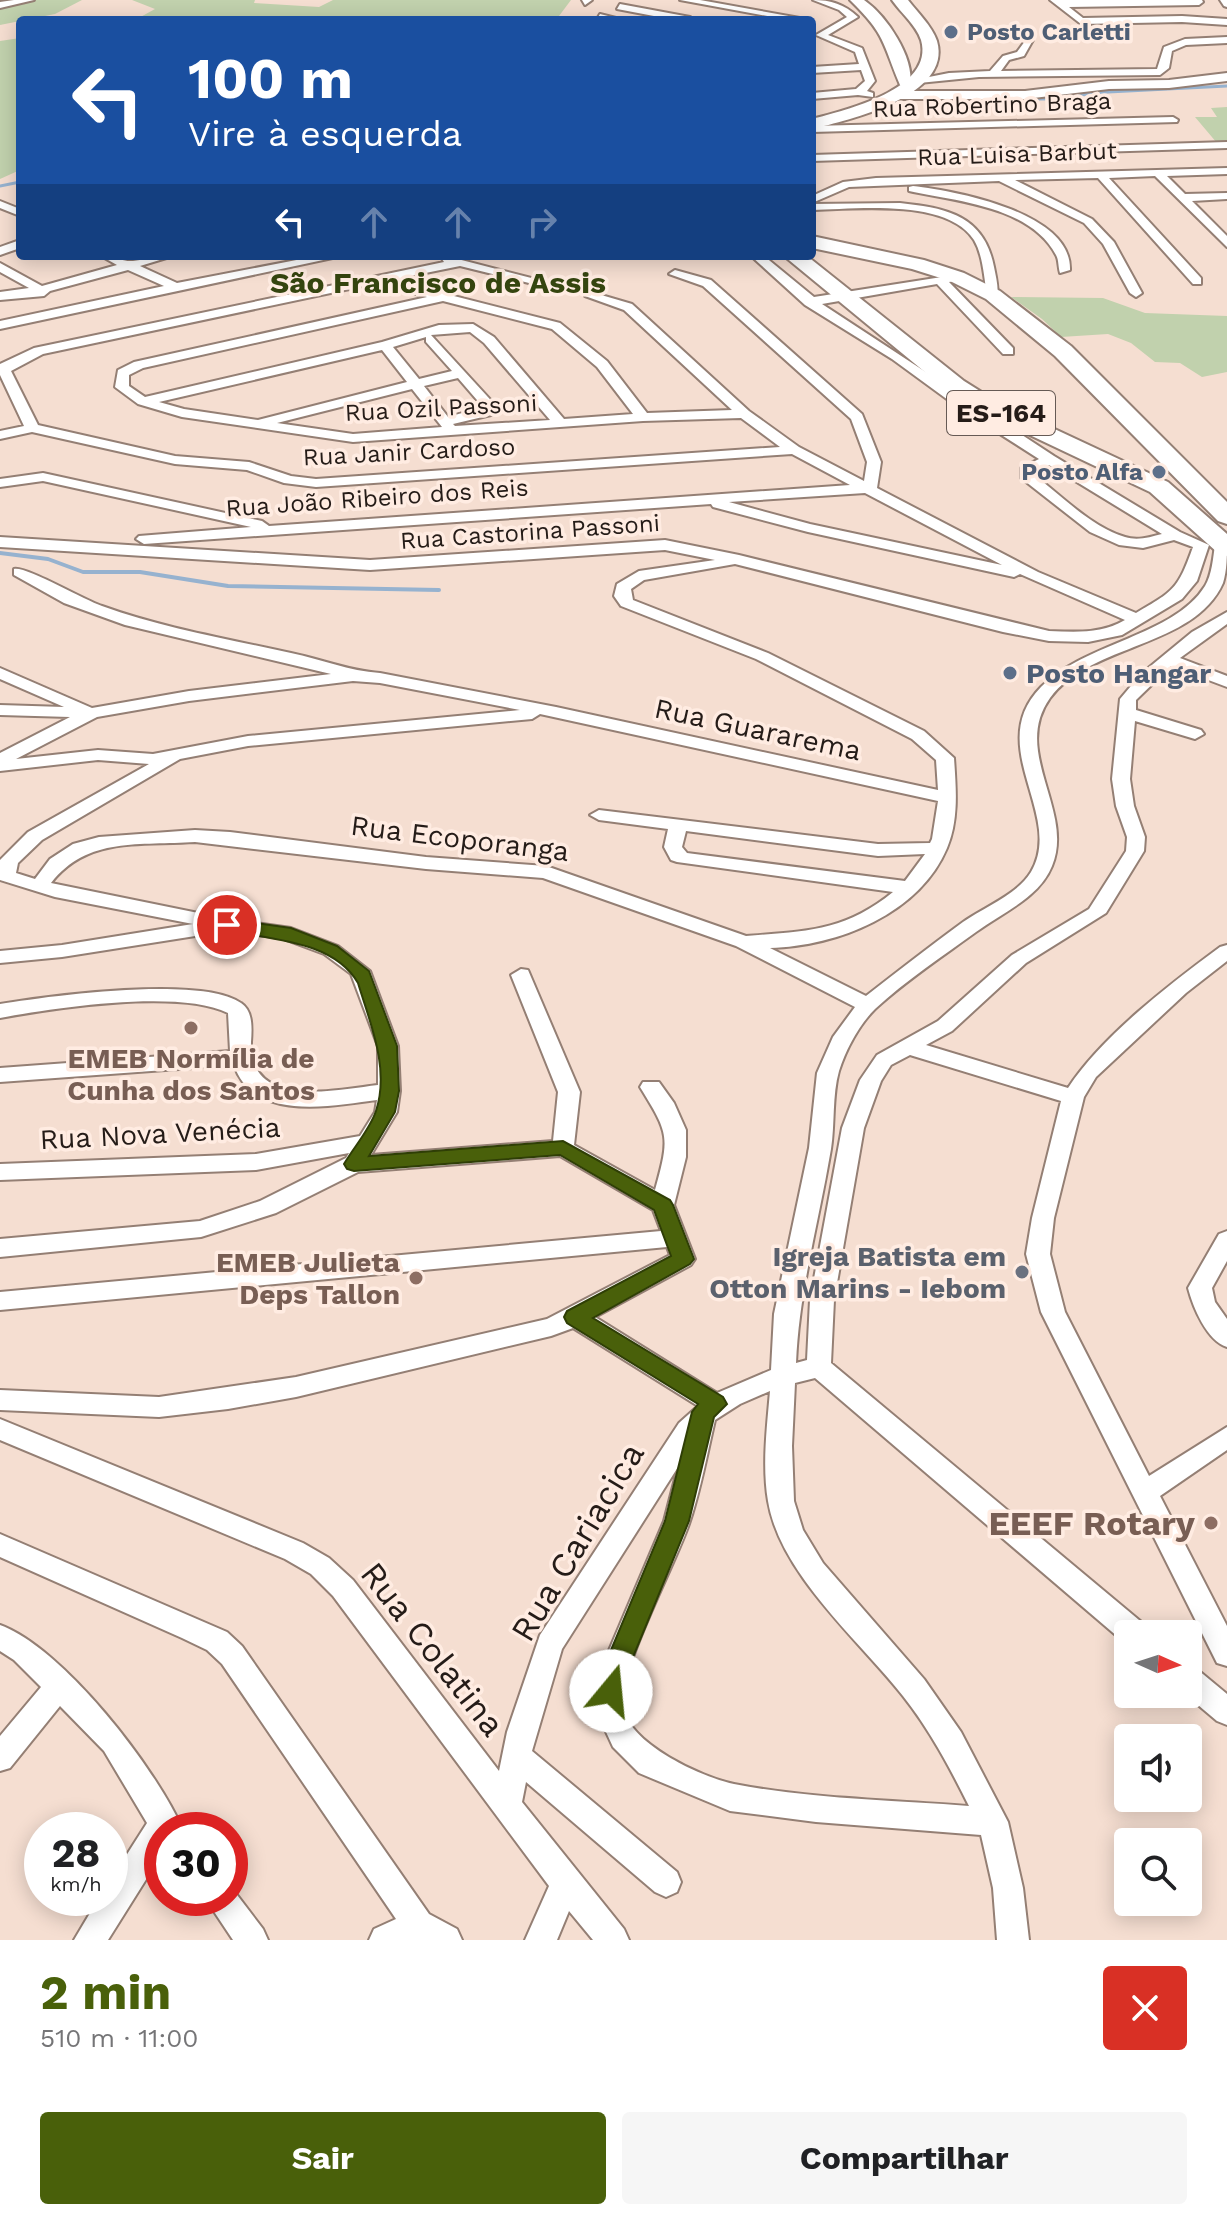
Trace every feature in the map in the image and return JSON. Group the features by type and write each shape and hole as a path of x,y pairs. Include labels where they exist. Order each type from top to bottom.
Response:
{"highway":[{"path":"816,124 898,84 930,61 930,43 900,0"},
{"path":"816,106 898,84"},
{"name":"ES-164","path":"816,243 917,264 993,295 1063,351 1227,516"},
{"name":"ES-164","path":"799,260 956,386 991,408 1159,487 1217,544"}],"street":[{"path":"0,5 30,0"},
{"path":"684,0 778,16"},
{"path":"817,0 850,13 851,20 821,35 859,50 870,81 868,87 994,73 1060,76 1160,72 1164,68 1167,49 1185,42 1227,43"},
{"path":"856,0 875,15 898,84"},
{"path":"683,16 710,2"},
{"path":"1057,2 1199,2"},
{"path":"1057,2 1075,19 1089,22 1182,19 1227,22"},
{"path":"620,7 668,16"},
{"path":"733,16 744,10"},
{"path":"825,23 838,25"},
{"path":"994,73 1006,58 1021,54 1028,40"},
{"path":"816,70 866,67"},
{"path":"816,95 898,84 1025,95 1109,85 1169,84 1227,77"},
{"name":"Rua Robertino Braga","path":"816,126 1173,120"},
{"path":"816,158 1227,145"},
{"path":"1045,151 1059,175"},
{"path":"830,158 853,183 959,195 987,202 1039,230 1063,257 1064,270"},
{"name":"Rua Luisa Barbut","path":"816,198 853,183 1227,171"},
{"path":"1157,172 1227,243"},
{"path":"1100,174 1197,281"},
{"path":"999,176 1088,221 1108,242 1136,293"},
{"path":"1181,198 1227,196"},
{"path":"816,207 913,208 962,223 977,235 993,295"},
{"path":"1208,224 1227,223"},
{"path":"0,296 44,292 114,260"},
{"path":"118,260 175,286"},
{"path":"0,325 175,286 315,260"},
{"path":"452,260 537,281"},
{"path":"762,260 809,302 897,356 964,405 1049,459 1175,535 1217,544 1215,583 1203,600 1180,620 1091,659 1066,674 1045,693 1030,717 1030,767 1047,820 1050,845 1042,869 1030,887 971,926 867,1005 843,1037 828,1073 820,1148 786,1314 781,1501 791,1533 814,1571 914,1688 951,1741 993,1822 1008,1888 1013,1940"},
{"path":"0,435 32,428 1,369 39,351 460,262"},
{"path":"0,267 44,292"},
{"path":"675,274 707,283 857,417 874,462 870,488"},
{"path":"809,302 949,279 1008,351"},
{"path":"379,281 556,326 602,364 643,417"},
{"path":"591,296 628,307 744,414 794,450 1033,575 1137,619"},
{"path":"444,297 129,369 120,378 122,387 143,401 385,345 439,329 473,328 489,340 560,423"},
{"path":"385,345 447,426 491,408 431,339"},
{"path":"254,424 461,373"},
{"name":"Rua Ozil Passoni","path":"143,401 182,413 353,438 447,426 744,414"},
{"name":"Rua Janir Cardoso","path":"32,428 175,460 249,466 302,482 794,450"},
{"path":"1049,459 1030,467 1026,475 1095,529 1133,543 1175,535"},
{"path":"0,483 43,477 283,530"},
{"name":"Rua João Ribeiro dos Reis","path":"56,544 870,488"},
{"path":"702,500 924,554 1033,575"},
{"name":"Rua Castorina Passoni","path":"0,542 370,565 643,545 686,548 1049,636 1103,636 1116,632 1176,596 1217,544"},
{"path":"739,560 639,576 623,587 622,596 641,611 705,632 762,656 918,735 945,758 948,798 938,848 911,888 891,903 825,932 796,940 743,942"},
{"path":"19,572 70,600 109,615 320,664 353,676"},
{"path":"1118,1620 819,1367 822,1300 853,1128 871,1080 884,1060 945,1026 1019,959 1096,913 1135,851 1136,837 1125,806 1121,779 1128,699 1147,678 1198,635 1227,617"},
{"path":"1169,660 1227,682"},
{"path":"0,673 92,713"},
{"path":"6,713 92,713 189,696 353,676"},
{"name":"Rua Guararema","path":"353,676 401,682 556,712 948,798"},
{"path":"0,763 98,755 148,759 248,741 556,712"},
{"path":"1125,712 1195,734"},
{"path":"0,763 92,713"},
{"path":"175,756 20,848 9,861 6,876 38,887 227,925 284,932 331,950 360,971 388,1046 389,1091 386,1112 354,1164"},
{"path":"599,815 878,850 938,848"},
{"path":"679,823 673,847 678,856 684,858 911,888"},
{"name":"Rua Ecoporanga","path":"38,887 69,853 90,845 158,838 230,838 426,863 553,873 743,942 867,1005"},
{"path":"0,957 62,951 227,925"},
{"path":"1227,951 1179,988 1089,1072 1073,1097 1043,1218 1038,1254 1053,1312 1227,1654"},
{"path":"521,975 569,1092 563,1148"},
{"path":"0,1011 109,999 201,996 223,1001 235,1008 241,1019 241,1057 249,1077 266,1092 287,1100 389,1091"},
{"path":"908,1047 1073,1097"},
{"path":"0,1075 241,1057"},
{"path":"651,1087 669,1108 676,1126 677,1148 663,1205 680,1248"},
{"name":"Rua Nova Venécia","path":"0,1172 256,1162 369,1142"},
{"path":"0,1248 201,1229 268,1207 354,1164 563,1148 663,1205"},
{"path":"1227,1240 1218,1267 1200,1288 1204,1304 1227,1338"},
{"path":"0,1301 680,1248"},
{"path":"0,1400 159,1407 296,1387 513,1337 575,1317 680,1248"},
{"path":"575,1317 710,1408 677,1521 613,1674 609,1708 623,1738 649,1763 730,1797 816,1808 993,1822"},
{"name":"Rua Cariacica","path":"507,1803 525,1718 550,1644 688,1430 710,1408 782,1375 819,1367"},
{"name":"Rua Colatina","path":"0,1429 294,1551 320,1566 343,1588 565,1883 613,1940"},
{"path":"1144,1493 1227,1437"},
{"path":"0,1545 217,1641 232,1655 418,1925 446,1940"},
{"path":"0,1637 24,1651 114,1742 157,1812"},
{"path":"0,1758 60,1685"},
{"path":"1202,1691 1227,1712"},
{"path":"516,1756 666,1882"},
{"path":"90,1940 144,1860"},
{"path":"541,1940 565,1883"},
{"path":"234,1916 252,1940"},
{"path":"385,1940 418,1925"}],"green space":[{"path":"0,0 82,0 55,14 16,16 16,22 0,25"},
{"path":"132,0 255,0 254,3 319,7 333,0 571,0 559,16 142,16 155,9"},
{"path":"16,39 16,172 0,179 0,41"},
{"path":"1227,107 1227,144 1217,143 1195,117 1217,117 1211,108"},
{"path":"1011,297 1103,298 1145,313 1227,316 1227,372 1202,377 1180,363 1155,362 1131,343 1108,334 1061,337"}],"waterway":[{"path":"936,104 971,99 1047,99 1108,92 1227,86"},
{"path":"0,186 16,183"},
{"path":"0,553 48,559 83,572 140,572 228,586 439,590"}],"place":[{"name":"Posto Carletti","path":"951,32"},
{"name":"Posto Alfa","path":"1159,472"},
{"name":"Posto Hangar","path":"1010,673"},
{"name":"EMEB Normília de Cunha dos Santos","path":"191,1028"},
{"name":"Igreja Batista em Otton Marins - Iebom","path":"1022,1272"},
{"name":"EMEB Julieta Deps Tallon","path":"416,1278"},
{"name":"EEEF Rotary","path":"1211,1523"}],"district":[{"name":"São Francisco de Assis","path":"438,283"}],"route":[{"path":"227,925 284,932 331,950 360,971 367,983 388,1046 389,1091 386,1112 354,1164 563,1148 663,1205 683,1259 575,1317 715,1404 704,1412 677,1521 653,1585 613,1674 611,1691"}]}
